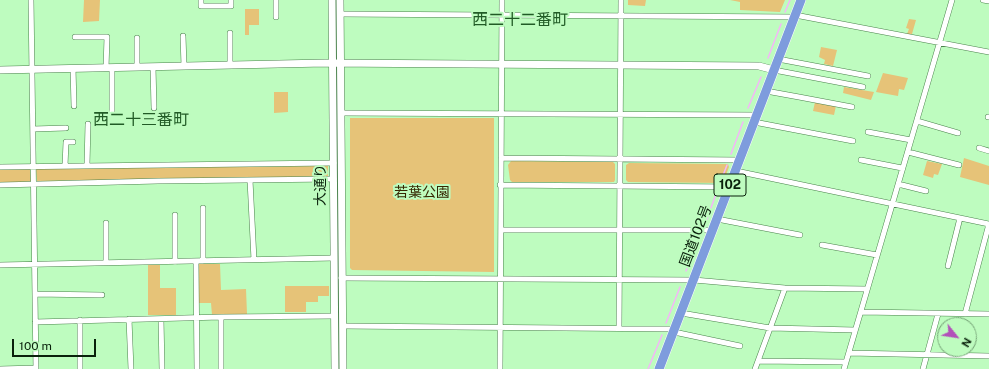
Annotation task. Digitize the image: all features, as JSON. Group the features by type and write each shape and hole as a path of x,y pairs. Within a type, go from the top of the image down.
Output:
{"highway":[{"name":"国道102号","path":"660,369 801,0"}],"street":[{"path":"0,369 36,369 31,0"},
{"path":"201,0 201,6 230,6 231,0"},
{"path":"276,0 276,16"},
{"name":"大通り","path":"332,0 341,113 343,369"},
{"name":"大通り","path":"335,369 334,163 336,64 340,0"},
{"path":"500,369 502,0"},
{"path":"618,328 620,0"},
{"path":"844,369 952,0"},
{"path":"983,0 989,1"},
{"path":"340,14 502,16 795,16 989,52"},
{"path":"230,33 230,65"},
{"path":"183,36 184,66"},
{"path":"75,37 107,37 112,111"},
{"path":"137,38 137,67"},
{"path":"778,59 868,76"},
{"path":"0,70 336,64 759,66 863,87"},
{"path":"153,67 154,108"},
{"path":"73,68 74,106"},
{"path":"766,91 852,107"},
{"path":"341,113 620,114 755,119 853,141"},
{"path":"917,120 958,133"},
{"path":"87,165 88,124"},
{"path":"33,129 66,128"},
{"path":"868,132 911,140"},
{"path":"65,166 66,142 73,142"},
{"path":"979,148 989,151"},
{"path":"908,152 959,165"},
{"path":"501,158 740,160"},
{"path":"861,160 902,168"},
{"path":"0,167 334,163"},
{"path":"736,171 989,224 965,314"},
{"path":"0,185 334,179"},
{"path":"250,180 254,260"},
{"path":"898,184 926,191"},
{"path":"500,185 730,187"},
{"path":"203,208 203,261"},
{"path":"175,215 175,262"},
{"path":"948,266 960,218"},
{"path":"717,219 800,235"},
{"path":"106,223 106,263"},
{"path":"501,230 713,230"},
{"path":"822,245 877,255"},
{"path":"0,265 334,258"},
{"path":"196,262 197,369"},
{"path":"335,278 694,280 785,288 867,289"},
{"path":"755,369 785,288"},
{"path":"35,294 102,295"},
{"path":"861,312 989,314"},
{"path":"681,313 770,328 856,330"},
{"path":"923,369 938,314"},
{"path":"35,322 221,317 335,316"},
{"path":"221,317 221,369"},
{"path":"129,319 131,369"},
{"path":"161,319 162,369"},
{"path":"80,320 80,369"},
{"path":"343,326 618,328 674,330 740,346"},
{"path":"849,353 989,356"},
{"path":"758,361 846,362"}],"green space":[{"path":"84,0 100,0 99,21 83,22"},
{"path":"628,0 646,0 645,6 628,5"},
{"path":"730,0 785,0 780,12 740,10 740,2"},
{"path":"245,9 259,9 259,25 249,25 249,35 245,35"},
{"path":"909,19 916,20 912,34 907,34 909,29 906,28"},
{"path":"821,47 837,50 833,66 824,64 825,60 819,57"},
{"path":"883,73 908,78 904,90 899,89 898,96 876,92"},
{"path":"844,87 874,92 871,100 843,93"},
{"path":"274,92 288,92 288,112 274,113"},
{"path":"815,102 836,106 834,115 813,111"},
{"name":"若葉公園","path":"350,118 494,118 494,272 352,270 350,268"},
{"path":"964,158 989,166 989,185 960,177"},
{"path":"511,161 613,162 615,164 615,180 614,182 512,182 510,180 508,165"},
{"path":"927,161 942,164 938,175 934,174 933,178 923,175"},
{"path":"629,163 728,164 729,167 723,183 628,182 626,180 626,165"},
{"path":"328,166 328,177 37,181 36,168"},
{"path":"30,168 31,183 0,182 0,170"},
{"path":"198,264 220,264 221,290 246,289 247,314 212,315 211,303 198,303"},
{"path":"148,265 160,265 160,288 176,288 176,315 148,315"},
{"path":"285,286 329,286 329,296 318,296 318,302 306,302 306,312 285,312"}],"waterway":[{"path":"785,12 790,0"},
{"path":"768,58 781,24"},
{"path":"748,108 761,77"},
{"path":"731,154 743,122"},
{"path":"722,178 727,165"},
{"path":"706,222 717,191"},
{"path":"686,271 700,237"},
{"path":"666,323 680,287"},
{"path":"648,369 662,335"}],"district":[{"name":"西二十二番町","path":"520,20"},
{"name":"西二十三番町","path":"141,120"}]}
